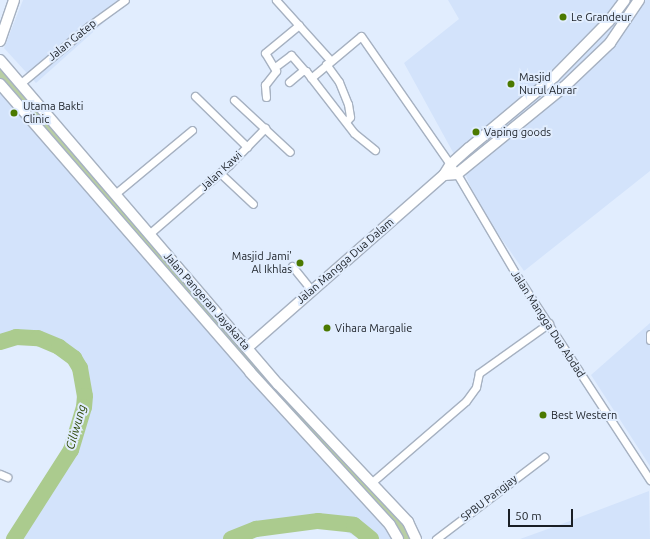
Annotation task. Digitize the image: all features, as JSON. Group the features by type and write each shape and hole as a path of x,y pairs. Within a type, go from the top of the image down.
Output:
{"main road":[{"path":"0,41 14,0"},
{"name":"Jalan Mangga Dua Dalam","path":"247,348 444,175 451,164 554,77 609,21 625,0"},
{"path":"444,175 458,174 564,88 610,43 639,0"},
{"name":"Jalan Pangeran Jayakarta","path":"0,60 247,348 408,522 416,539"},
{"name":"Jalan Pangeran Jayakarta","path":"0,84 184,294 255,378 390,525 397,538"},
{"path":"165,273 173,273 175,264"},
{"path":"184,294 187,288 193,286"}],"street":[{"name":"Jalan Gatep","path":"20,83 89,26 126,0"},
{"path":"276,0 299,25 328,62 339,82 348,104 350,117 346,122"},
{"path":"266,97 265,85 275,75 275,67 265,53 299,25"},
{"name":"Jalan Mangga Dua Abdad","path":"328,62 360,36 458,174 517,276 650,480"},
{"path":"275,67 291,55 354,132 375,150"},
{"path":"311,78 328,62"},
{"path":"289,82 304,70"},
{"path":"195,96 247,147"},
{"path":"234,100 290,152"},
{"name":"Jalan Kawi","path":"149,234 220,173 265,128"},
{"path":"115,194 192,130"},
{"path":"220,173 253,204"},
{"path":"292,266 312,291"},
{"path":"371,483 466,401 476,387 479,373 549,323"},
{"path":"650,334 650,340"},
{"name":"SPBU Pangjay","path":"436,539 544,457"}],"shaded area":[{"path":"23,0 129,0 36,83 4,48"},
{"path":"448,0 650,0 650,171 524,271 480,208 466,176 404,63 459,19"},
{"path":"0,84 398,539 361,539 327,523 289,524 224,539 17,539 83,432 82,372 55,350 10,335 0,341"},
{"path":"650,323 650,466 591,375"},
{"path":"649,491 650,539 520,539 559,525"}],"green space":[{"path":"0,60 135,218 408,522 416,539 398,539 0,84"}],"waterway":[{"name":"Ciliwung","path":"0,342 16,337 38,338 59,347 74,358 80,368 85,396 84,407 71,450 14,539"},
{"name":"Ciliwung","path":"231,539 256,529 318,521 354,525 371,539"}],"place":[{"name":"Le Grandeur","path":"563,17"},
{"name":"Masjid Nurul Abrar","path":"511,84"},
{"name":"Utama Bakti Clinic","path":"14,113"},
{"name":"Vaping goods","path":"476,132"},
{"name":"Masjid Jami' Al Ikhlas","path":"300,263"},
{"name":"Vihara Margalie","path":"327,328"},
{"name":"Best Western","path":"543,415"}]}
